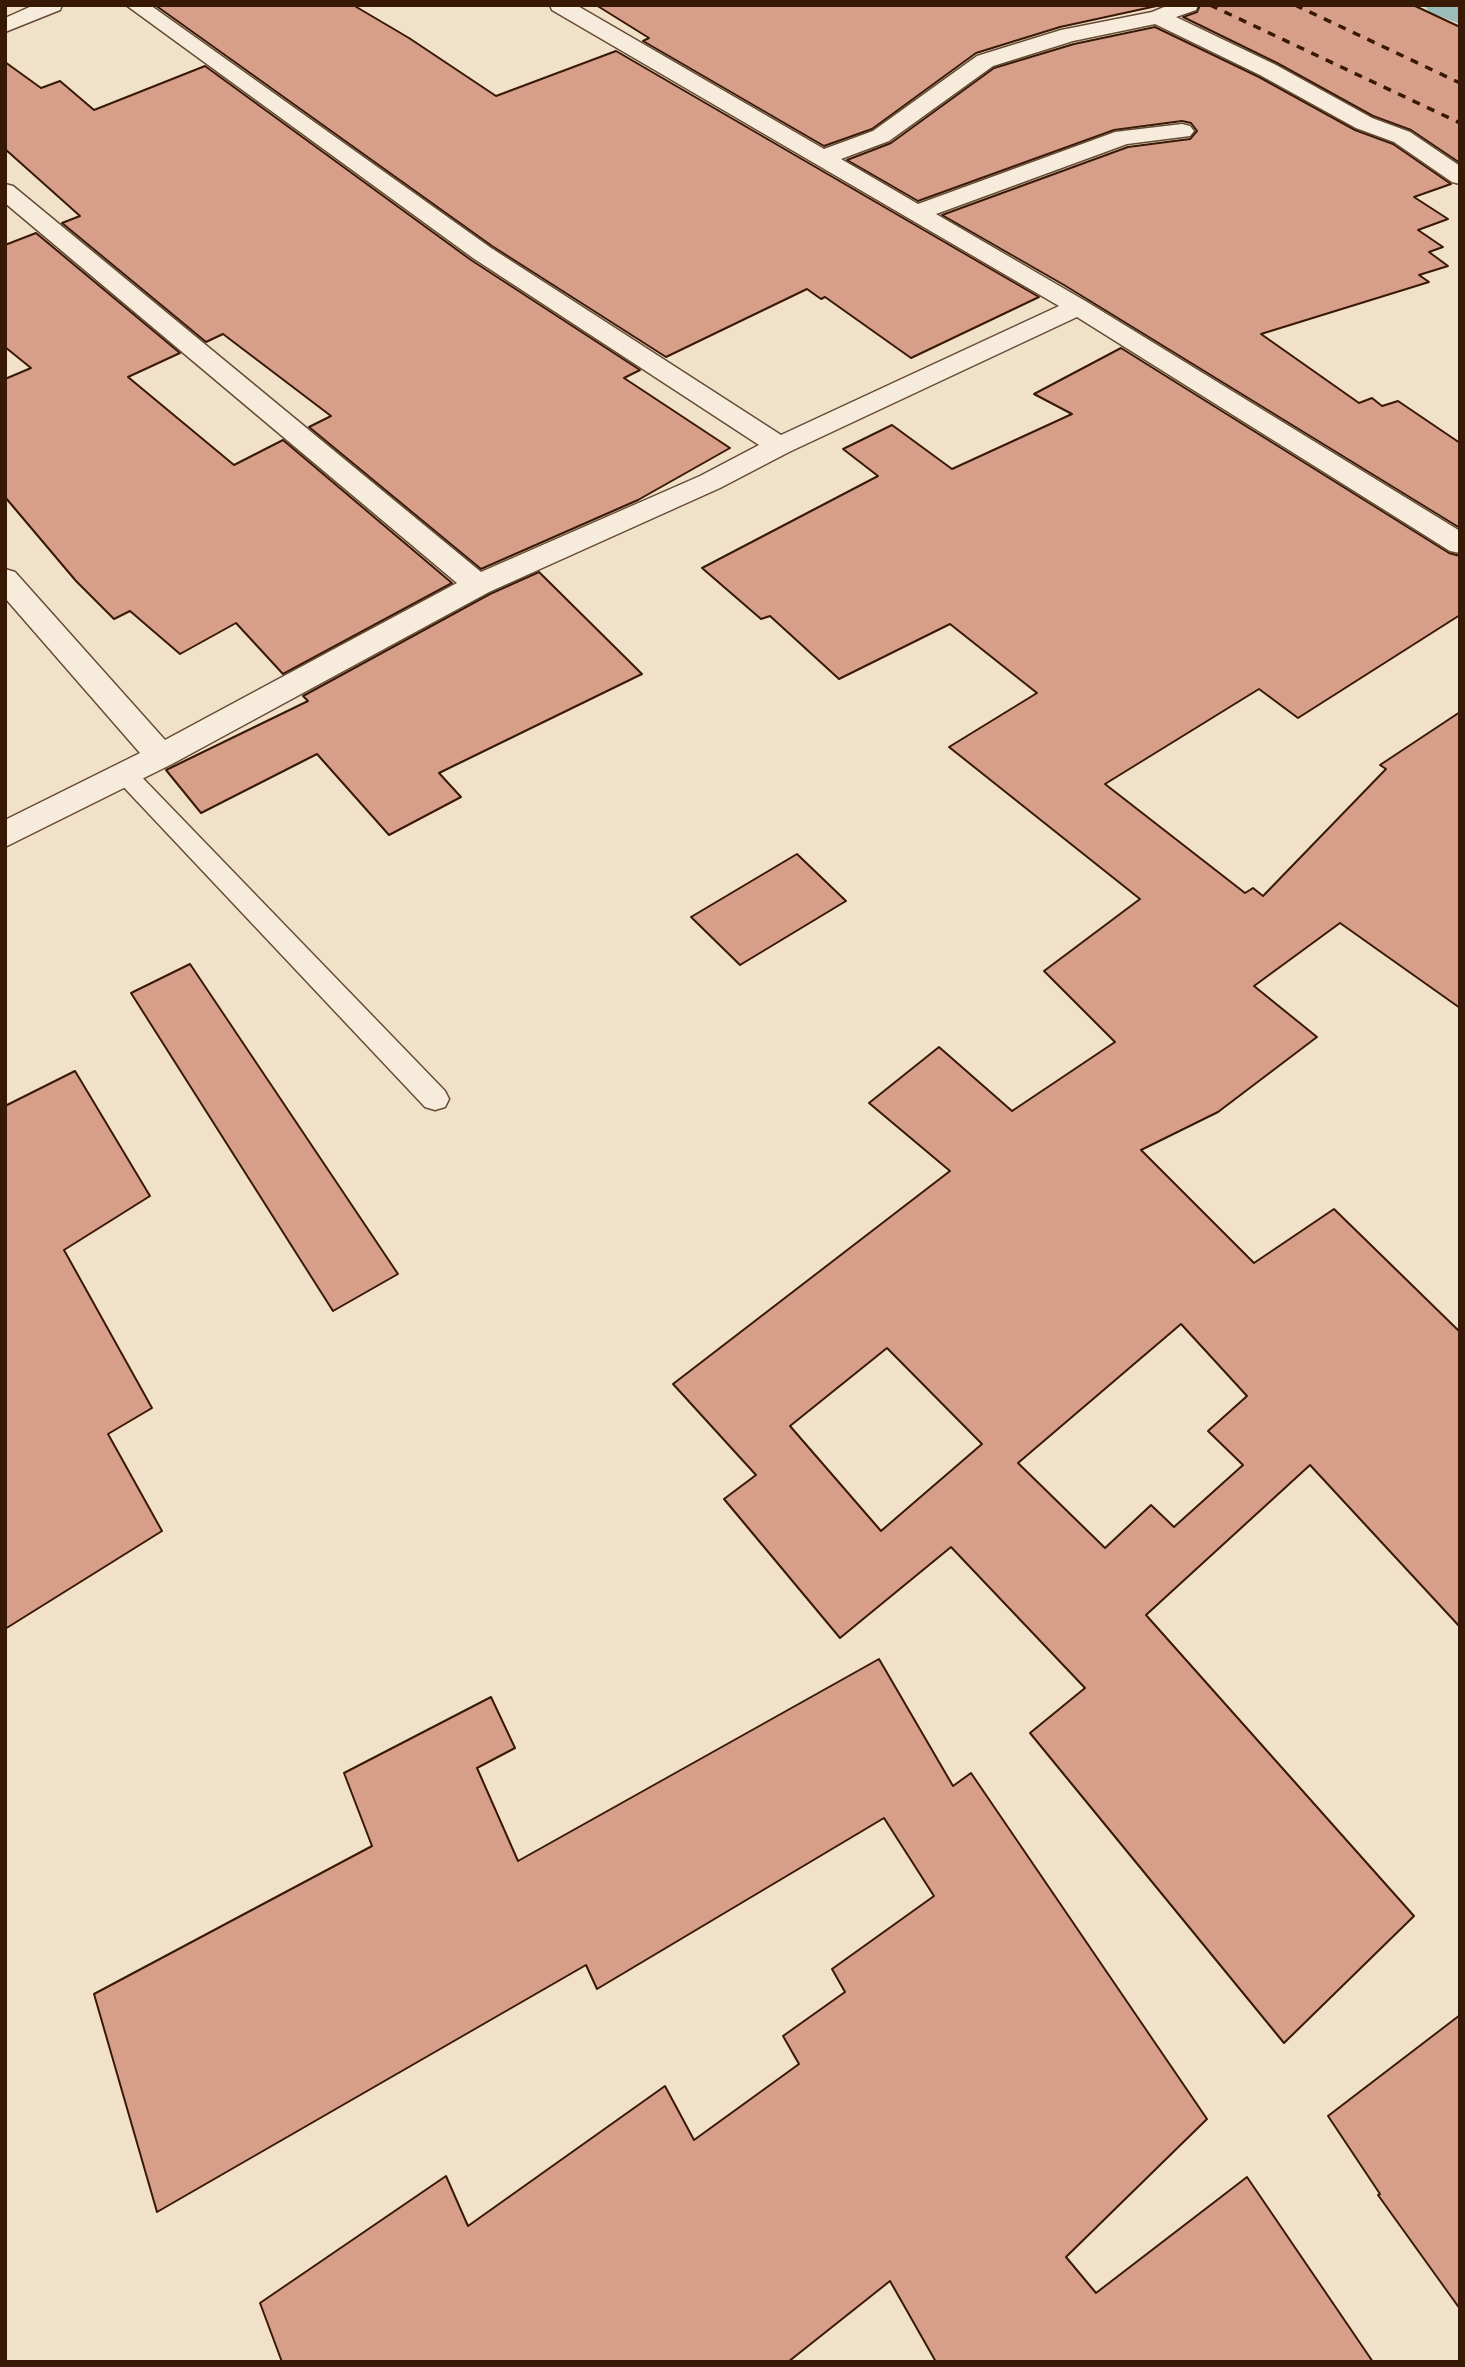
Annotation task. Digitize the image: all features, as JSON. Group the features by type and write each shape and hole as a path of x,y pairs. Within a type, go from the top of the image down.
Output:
{"street":[{"path":"5,26 52,5"},
{"path":"136,5 482,253 779,446"},
{"path":"560,5 1078,307 1460,544"},
{"path":"822,158 881,136 985,61 1069,35 1158,17 1188,5"},
{"path":"1158,17 1268,70 1364,123 1402,137 1460,177"},
{"path":"916,213 1123,137 1182,131"},
{"path":"5,191 478,585"},
{"path":"5,835 161,756 478,585 710,482 779,446 1078,307"},
{"path":"5,579 161,756"}],"lane":[{"path":"125,774 435,1099"}],"building":[{"path":"155,5 353,5 409,38 496,96 616,51 1039,297 911,358 825,297 821,299 807,289 666,357 492,246"},
{"path":"596,5 1161,5 1060,27 976,53 872,129 824,146 643,41 649,38"},
{"path":"1200,5 1413,5 1460,27 1460,163 1411,130 1373,116 1277,63 1183,17 1197,12"},
{"path":"1155,27 1259,77 1355,130 1393,144 1451,184 1414,197 1448,219 1418,230 1443,247 1429,252 1448,266 1419,275 1429,282 1261,334 1359,403 1372,398 1382,406 1398,401 1460,443 1460,528 1064,285 942,215 1128,147 1190,139 1197,131 1191,123 1182,121 1114,130 918,201 847,160 891,143 994,68 1074,44"},
{"path":"5,62 41,88 60,81 94,110 205,66 471,260 640,370 624,378 730,448 638,500 481,569 309,427 331,416 223,334 206,342 62,223 80,216 5,149"},
{"path":"36,233 180,353 128,377 234,465 283,440 452,583 283,674 236,623 180,654 130,611 114,619 76,581 5,497 5,379 31,368 5,347 5,245"},
{"path":"1121,348 1449,553 1460,556 1460,615 1298,718 1259,689 1105,784 1245,893 1253,888 1263,896 1386,769 1380,765 1460,712 1460,1008 1340,923 1254,986 1317,1037 1218,1112 1141,1150 1254,1263 1334,1209 1460,1332 1460,1627 1310,1465 1146,1615 1414,1916 1284,2043 1030,1733 1085,1688 951,1547 840,1638 724,1499 756,1475 673,1384 950,1171 869,1103 939,1047 1012,1111 1115,1042 1044,971 1140,899 949,747 1037,693 950,624 839,679 770,616 761,619 702,568 878,476 843,449 892,425 952,469 1072,414 1034,394","holes":["1181,1324 1247,1396 1208,1431 1243,1465 1174,1527 1151,1505 1105,1548 1018,1463","887,1348 982,1444 881,1531 790,1426"]},
{"path":"539,572 642,674 439,773 461,797 389,835 317,754 201,813 166,770 308,701 303,696 490,594"},
{"path":"797,854 846,901 740,965 691,917"},
{"path":"190,964 398,1274 333,1311 131,993"},
{"path":"75,1071 150,1196 64,1250 152,1408 108,1434 162,1531 5,1629 5,1106"},
{"path":"879,1659 953,1786 971,1773 1207,2119 1066,2257 1096,2293 1247,2177 1373,2362 936,2362 890,2281 788,2362 282,2362 260,2303 446,2176 468,2226 665,2086 694,2140 799,2064 783,2036 845,1992 832,1969 934,1896 884,1818 597,1989 586,1965 157,2212 94,1994 372,1846 344,1773 491,1697 515,1748 477,1768 518,1861"},
{"path":"1460,2015 1460,2309 1378,2195 1380,2194 1328,2116"}],"waterway":[{"path":"1440,5 1460,14"}],"railway":[{"path":"1210,5 1460,123"},
{"path":"1295,5 1460,83"}]}
